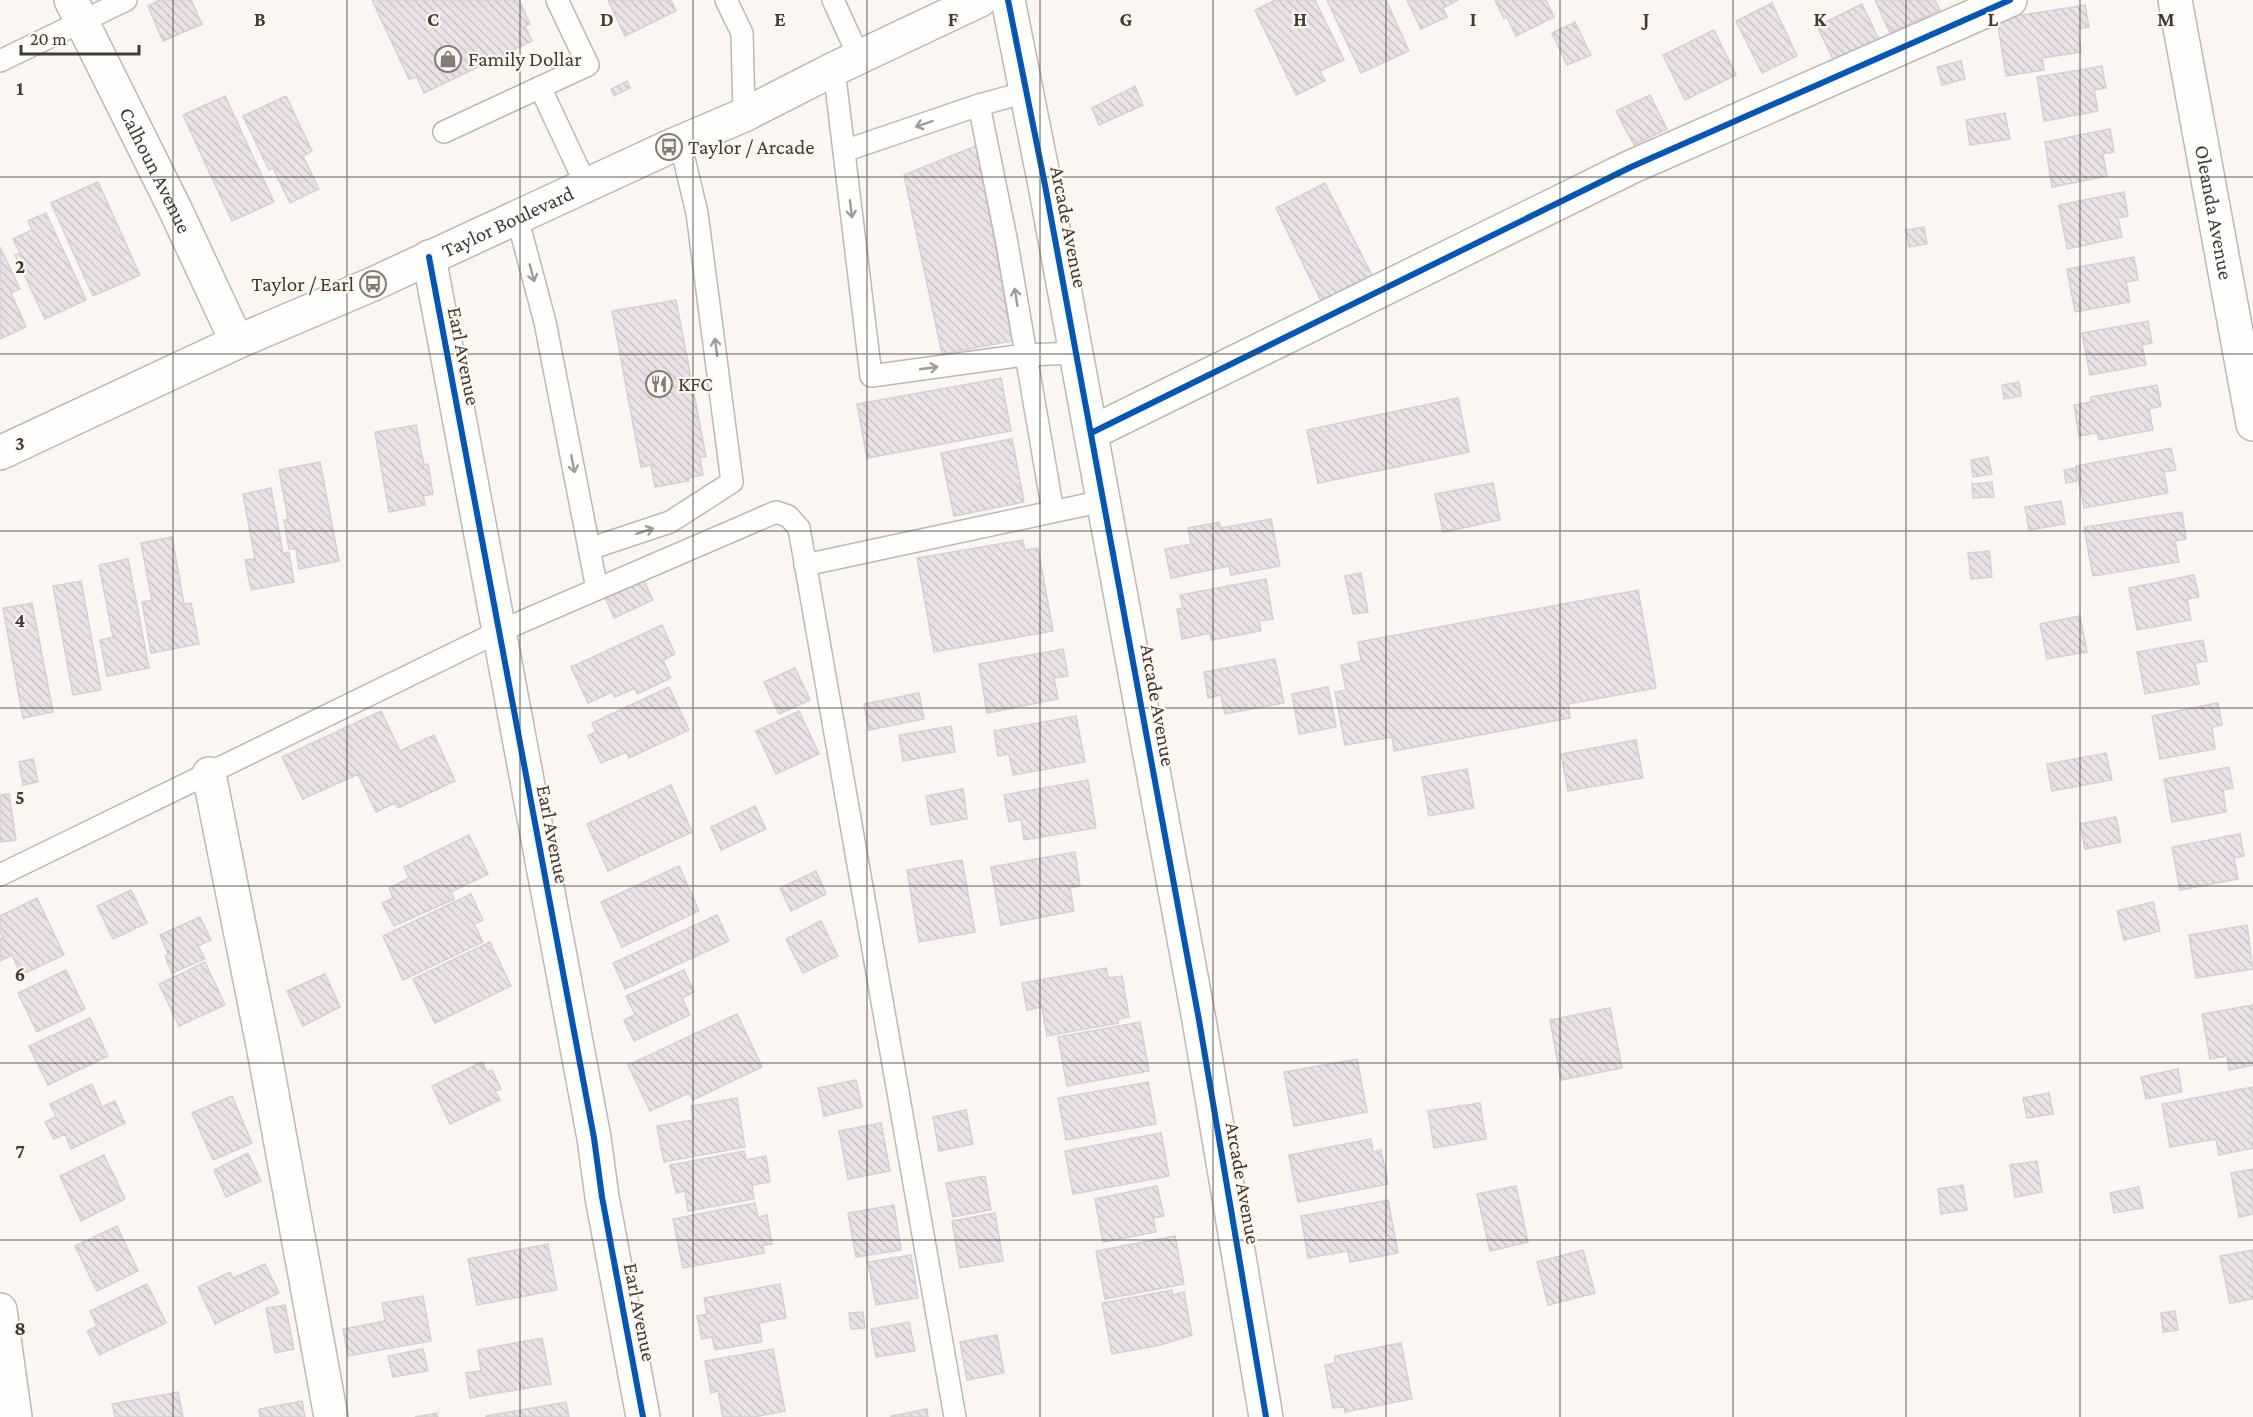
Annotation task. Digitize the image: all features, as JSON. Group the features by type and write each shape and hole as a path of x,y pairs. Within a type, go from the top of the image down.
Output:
{"street":[{"name":"Taylor Boulevard","path":"0,453 237,342 373,284 680,142 744,115 980,0"},
{"name":"Arcade Avenue","path":"1008,0 1091,433 1199,1020 1266,1417"},
{"path":"1091,433 1631,167 2010,0"},
{"name":"Oleanda Avenue","path":"2175,0 2253,424"},
{"name":"Calhoun Avenue","path":"76,11 175,208 237,342"},
{"name":"Earl Avenue","path":"429,257 594,1138 602,1197 643,1417"},
{"path":"209,774 263,1045 331,1417"},
{"path":"0,1310 15,1417"}],"lane":[{"path":"0,61 76,11 126,0"},
{"path":"444,132 588,65 557,0"},
{"path":"726,0 742,33 744,115"},
{"path":"833,0 847,63 844,151 872,376 1025,355 1076,353"},
{"path":"540,87 586,185"},
{"path":"844,151 979,105 1027,92"},
{"path":"979,105 1006,238 1053,512"},
{"path":"589,549 670,522 732,482 697,213 680,142"},
{"path":"517,217 545,322 597,589"},
{"path":"805,566 1103,501"},
{"path":"0,875 498,632 776,512 788,516 799,528 955,1417"}],"building":[{"path":"160,0 191,0 202,24 163,41 148,6"},
{"name":"Family Dollar","path":"372,0 519,0 530,24 525,26 532,41 424,93 417,77 409,79"},
{"path":"608,0 671,0 676,11 625,36"},
{"path":"1275,0 1315,0 1344,60 1320,71 1325,81 1296,95 1255,10"},
{"path":"1327,0 1386,0 1409,51 1361,73"},
{"path":"1407,0 1458,0 1443,8 1447,17 1421,29"},
{"path":"1495,0 1546,0 1554,17 1516,36"},
{"path":"1875,0 1935,0 1940,10 1890,33"},
{"path":"1772,3 1797,56 1762,73 1736,21"},
{"path":"1862,4 1879,40 1834,61 1817,26"},
{"path":"2085,5 2089,27 2078,29 2081,52 2042,58 2044,70 2006,76 1997,19"},
{"path":"1575,22 1591,55 1567,65 1552,33"},
{"path":"1714,30 1736,75 1685,100 1663,55"},
{"path":"1961,61 1965,79 1942,85 1937,67"},
{"path":"2102,66 2106,88 2094,90 2098,111 2044,121 2037,77"},
{"path":"627,81 630,88 614,96 611,89"},
{"path":"1135,86 1143,105 1099,125 1092,108"},
{"path":"1650,95 1667,129 1634,145 1616,111"},
{"path":"225,96 274,202 232,221 183,115"},
{"path":"286,96 312,151 303,156 319,189 290,203 273,168 269,170 243,116"},
{"path":"2005,113 2010,139 1970,145 1966,120"},
{"path":"2110,129 2114,152 2103,154 2107,176 2052,187 2045,142"},
{"path":"978,145 1012,341 942,354 904,175"},
{"path":"98,182 140,275 93,296 51,203"},
{"path":"1325,183 1374,279 1323,305 1276,208"},
{"path":"2124,192 2128,216 2118,218 2122,237 2067,249 2059,205"},
{"path":"46,213 86,300 45,319 15,255 20,253 13,239 32,230 28,221"},
{"path":"1924,227 1927,244 1909,247 1906,230"},
{"path":"0,247 20,289 11,293 26,327 0,339"},
{"path":"2134,257 2138,280 2126,282 2130,302 2075,312 2067,269"},
{"name":"KFC","path":"676,300 706,457 700,457 703,475 688,478 689,481 655,487 651,465 641,467 612,311"},
{"path":"2148,321 2152,343 2142,345 2146,365 2090,375 2082,333"},
{"path":"1001,378 1011,431 867,458 857,404"},
{"path":"2019,382 2021,396 2004,399 2002,385"},
{"path":"2157,385 2161,406 2149,409 2153,430 2099,440 2097,433 2079,436 2074,405 2091,402 2091,397"},
{"path":"1458,398 1469,452 1318,483 1307,430"},
{"path":"416,425 424,465 428,464 433,494 423,496 425,505 389,512 375,432"},
{"path":"1012,439 1024,502 954,516 941,453"},
{"path":"2171,448 2176,470 2164,472 2168,493 2084,508 2076,466"},
{"path":"1988,457 1992,474 1973,477 1971,460"},
{"path":"320,462 339,561 299,569 296,549 289,549 284,520 288,519 279,470"},
{"path":"2075,468 2077,481 2066,483 2064,470"},
{"path":"1992,482 1994,497 1973,498 1972,484"},
{"path":"1493,483 1500,520 1443,532 1435,494"},
{"path":"271,488 283,553 289,552 294,582 251,590 245,560 255,559 243,494"},
{"path":"2061,501 2065,524 2029,530 2025,507"},
{"path":"2182,512 2186,539 2175,541 2179,562 2093,576 2084,527"},
{"path":"1271,519 1280,566 1231,575 1229,566 1171,578 1165,549 1191,544 1188,528 1219,522 1221,528"},
{"path":"172,537 184,604 191,603 199,644 151,653 142,602 152,600 141,543"},
{"path":"1023,540 1025,550 1038,548 1053,631 934,652 917,558"},
{"path":"1989,551 1992,577 1971,579 1968,553"},
{"path":"128,559 149,668 107,676 100,640 113,637 99,565"},
{"path":"1361,573 1368,612 1353,614 1345,576"},
{"path":"2194,575 2199,597 2187,599 2191,620 2137,630 2129,588"},
{"path":"643,579 653,600 614,618 605,597"},
{"path":"1266,579 1273,619 1259,621 1261,631 1211,640 1210,633 1182,639 1177,609 1183,608 1180,595"},
{"path":"81,581 101,690 73,695 53,586"},
{"path":"1638,590 1656,688 1568,704 1570,718 1394,751 1392,737 1345,745 1335,692 1346,690 1341,665 1361,661 1358,642"},
{"path":"32,603 53,712 23,718 3,608"},
{"path":"2080,616 2087,652 2047,659 2040,624"},
{"path":"662,625 675,654 663,660 671,678 637,694 635,688 615,697 612,692 588,703 571,667"},
{"path":"2203,640 2207,661 2195,663 2199,684 2145,694 2137,652"},
{"path":"1063,649 1068,676 1054,678 1058,699 987,713 979,664"},
{"path":"1275,659 1284,703 1225,714 1221,695 1208,698 1204,672"},
{"path":"795,668 810,700 779,714 764,682"},
{"path":"669,687 689,730 629,758 626,752 601,763 588,736 596,732 592,723"},
{"path":"1328,687 1336,727 1299,734 1292,694"},
{"path":"919,693 924,719 869,730 864,704"},
{"path":"2218,703 2222,725 2212,727 2215,749 2160,759 2152,716"},
{"path":"381,711 400,751 434,735 455,781 398,808 395,803 376,812 358,774 303,799 282,757"},
{"path":"799,711 819,754 776,774 756,731"},
{"path":"1076,716 1085,762 1013,775 1009,754 998,756 994,731"},
{"path":"951,726 955,752 903,761 899,735"},
{"path":"1636,740 1643,778 1568,791 1561,754"},
{"path":"2106,753 2112,780 2052,791 2047,764"},
{"path":"33,759 38,782 23,785 19,762"},
{"path":"2229,767 2233,788 2223,790 2226,812 2172,822 2164,779"},
{"path":"1467,769 1474,808 1429,816 1422,777"},
{"path":"1088,780 1096,828 1024,840 1021,819 1009,822 1004,795"},
{"path":"671,785 692,832 608,871 587,824"},
{"path":"963,789 967,819 931,825 926,796"},
{"path":"9,794 16,840 0,842 0,795"},
{"path":"755,806 766,829 721,850 711,827"},
{"path":"2116,817 2121,842 2085,849 2080,824"},
{"path":"2240,834 2244,856 2234,858 2238,879 2180,890 2172,847"},
{"path":"469,835 488,874 451,892 454,899 394,926 382,903 393,898 389,888 409,878 404,867"},
{"path":"1075,852 1080,886 1070,888 1074,911 1001,925 991,867"},
{"path":"962,860 975,932 919,942 907,870"},
{"path":"679,866 699,911 622,947 601,902"},
{"path":"816,871 826,894 791,911 780,888"},
{"path":"131,890 147,923 113,939 97,906"},
{"path":"471,894 483,920 474,924 483,942 403,980 383,936"},
{"path":"37,898 64,955 21,975 12,955 0,961 0,939 3,937 0,931 0,916"},
{"path":"2153,902 2160,931 2124,940 2117,911"},
{"path":"717,915 729,941 625,989 613,963"},
{"path":"200,917 211,940 198,946 205,959 172,973 165,956 168,954 160,935"},
{"path":"821,921 838,956 803,973 786,939"},
{"path":"2247,925 2253,969 2196,978 2189,935"},
{"path":"490,942 511,986 435,1023 413,979"},
{"path":"205,962 225,1005 179,1026 159,984"},
{"path":"1106,968 1108,978 1122,976 1129,1017 1118,1019 1118,1023 1047,1036 1042,1007 1027,1010 1022,983"},
{"path":"66,970 85,1009 37,1032 18,993"},
{"path":"684,970 694,992 682,998 690,1015 634,1041 624,1020 635,1015 626,996"},
{"path":"325,974 340,1007 303,1026 287,991"},
{"path":"2253,1005 2253,1065 2229,1070 2227,1056 2210,1059 2202,1014"},
{"path":"1610,1008 1622,1068 1561,1080 1550,1020"},
{"path":"737,1014 762,1067 693,1100 689,1093 650,1111 628,1065"},
{"path":"90,1018 108,1056 48,1085 29,1046"},
{"path":"1140,1022 1149,1071 1067,1086 1058,1037"},
{"path":"1357,1059 1367,1112 1294,1126 1284,1072"},
{"path":"482,1062 487,1072 492,1070 501,1089 495,1091 500,1100 450,1124 432,1086"},
{"path":"2178,1069 2182,1092 2146,1099 2141,1077"},
{"path":"856,1080 862,1107 824,1116 818,1088"},
{"path":"1148,1082 1156,1124 1066,1140 1058,1098"},
{"path":"92,1084 102,1107 115,1101 125,1123 71,1149 65,1134 54,1139 45,1122 56,1117 50,1104"},
{"path":"2253,1087 2253,1148 2219,1155 2216,1139 2170,1147 2162,1104"},
{"path":"2049,1093 2053,1114 2027,1118 2023,1098"},
{"path":"232,1096 252,1143 213,1160 192,1113"},
{"path":"737,1098 745,1147 664,1162 657,1126 693,1120 691,1106"},
{"path":"1480,1103 1486,1139 1434,1148 1428,1111"},
{"path":"966,1110 973,1144 939,1151 933,1117"},
{"path":"881,1123 890,1171 848,1179 839,1131"},
{"path":"1161,1133 1169,1176 1073,1194 1065,1151"},
{"path":"1371,1139 1373,1152 1381,1150 1388,1184 1298,1202 1289,1155"},
{"path":"744,1151 746,1160 766,1156 770,1182 752,1185 754,1199 688,1211 685,1191 676,1193 670,1165"},
{"path":"248,1153 261,1181 226,1197 214,1170"},
{"path":"104,1155 125,1199 81,1221 60,1176"},
{"path":"2037,1161 2042,1192 2015,1197 2010,1165"},
{"path":"2253,1169 2253,1214 2239,1217 2231,1173"},
{"path":"985,1176 991,1210 953,1217 946,1183"},
{"path":"1963,1185 1967,1210 1941,1214 1938,1189"},
{"path":"1157,1186 1164,1216 1153,1218 1156,1232 1103,1242 1095,1199"},
{"path":"1516,1186 1528,1242 1490,1251 1477,1194"},
{"path":"2139,1187 2143,1208 2114,1213 2110,1193"},
{"path":"1388,1200 1398,1253 1350,1262 1348,1251 1308,1258 1301,1216"},
{"path":"755,1203 758,1217 767,1215 772,1244 763,1245 764,1253 683,1268 673,1219"},
{"path":"894,1205 901,1250 856,1257 848,1213"},
{"path":"995,1213 1003,1261 960,1268 952,1221"},
{"path":"117,1226 138,1271 97,1291 75,1246"},
{"path":"1175,1236 1184,1284 1105,1299 1096,1251"},
{"path":"548,1244 557,1290 477,1305 468,1259"},
{"path":"1583,1250 1595,1293 1548,1305 1537,1262"},
{"path":"2253,1250 2253,1299 2230,1303 2220,1256"},
{"path":"911,1255 918,1298 876,1305 868,1262"},
{"path":"265,1264 279,1293 215,1324 198,1287 230,1272 233,1278"},
{"path":"147,1284 166,1323 99,1355 87,1331 97,1326 90,1311"},
{"path":"780,1284 786,1318 759,1323 762,1342 715,1350 712,1337 702,1339 697,1316 707,1314 704,1298"},
{"path":"1172,1290 1173,1295 1184,1292 1192,1335 1161,1345 1112,1354 1102,1303"},
{"path":"423,1296 431,1341 348,1356 343,1329 385,1321 382,1303"},
{"path":"285,1305 294,1349 275,1353 266,1308"},
{"path":"2175,1311 2178,1330 2163,1332 2161,1313"},
{"path":"863,1312 865,1328 851,1329 849,1313"},
{"path":"909,1322 915,1351 876,1357 871,1329"},
{"path":"997,1335 1004,1373 967,1380 960,1342"},
{"path":"542,1338 551,1384 470,1398 466,1373 481,1371 478,1350"},
{"path":"1401,1343 1412,1399 1345,1412 1344,1407 1333,1408 1325,1365 1335,1363 1335,1356"},
{"path":"423,1349 428,1371 393,1377 388,1356"},
{"path":"773,1349 785,1411 754,1417 723,1417 718,1391 711,1393 705,1361"},
{"path":"178,1392 183,1417 115,1417 112,1404"},
{"path":"302,1401 305,1417 260,1417 259,1409"},
{"path":"566,1402 569,1417 486,1417 486,1416"},
{"path":"927,1409 928,1417 891,1417 891,1416"},
{"path":"437,1413 438,1417 415,1417"}],"cycle path":[{"path":"1008,0 1045,185 1199,1020 1266,1417"},
{"path":"1091,433 1631,167 2010,0"},
{"path":"429,257 594,1138 602,1197 643,1417"}],"place":[{"name":"Family Dollar","path":"448,59"},
{"name":"Taylor / Arcade","path":"669,147"},
{"name":"Taylor / Earl","path":"373,284"},
{"name":"KFC","path":"659,384"}]}
